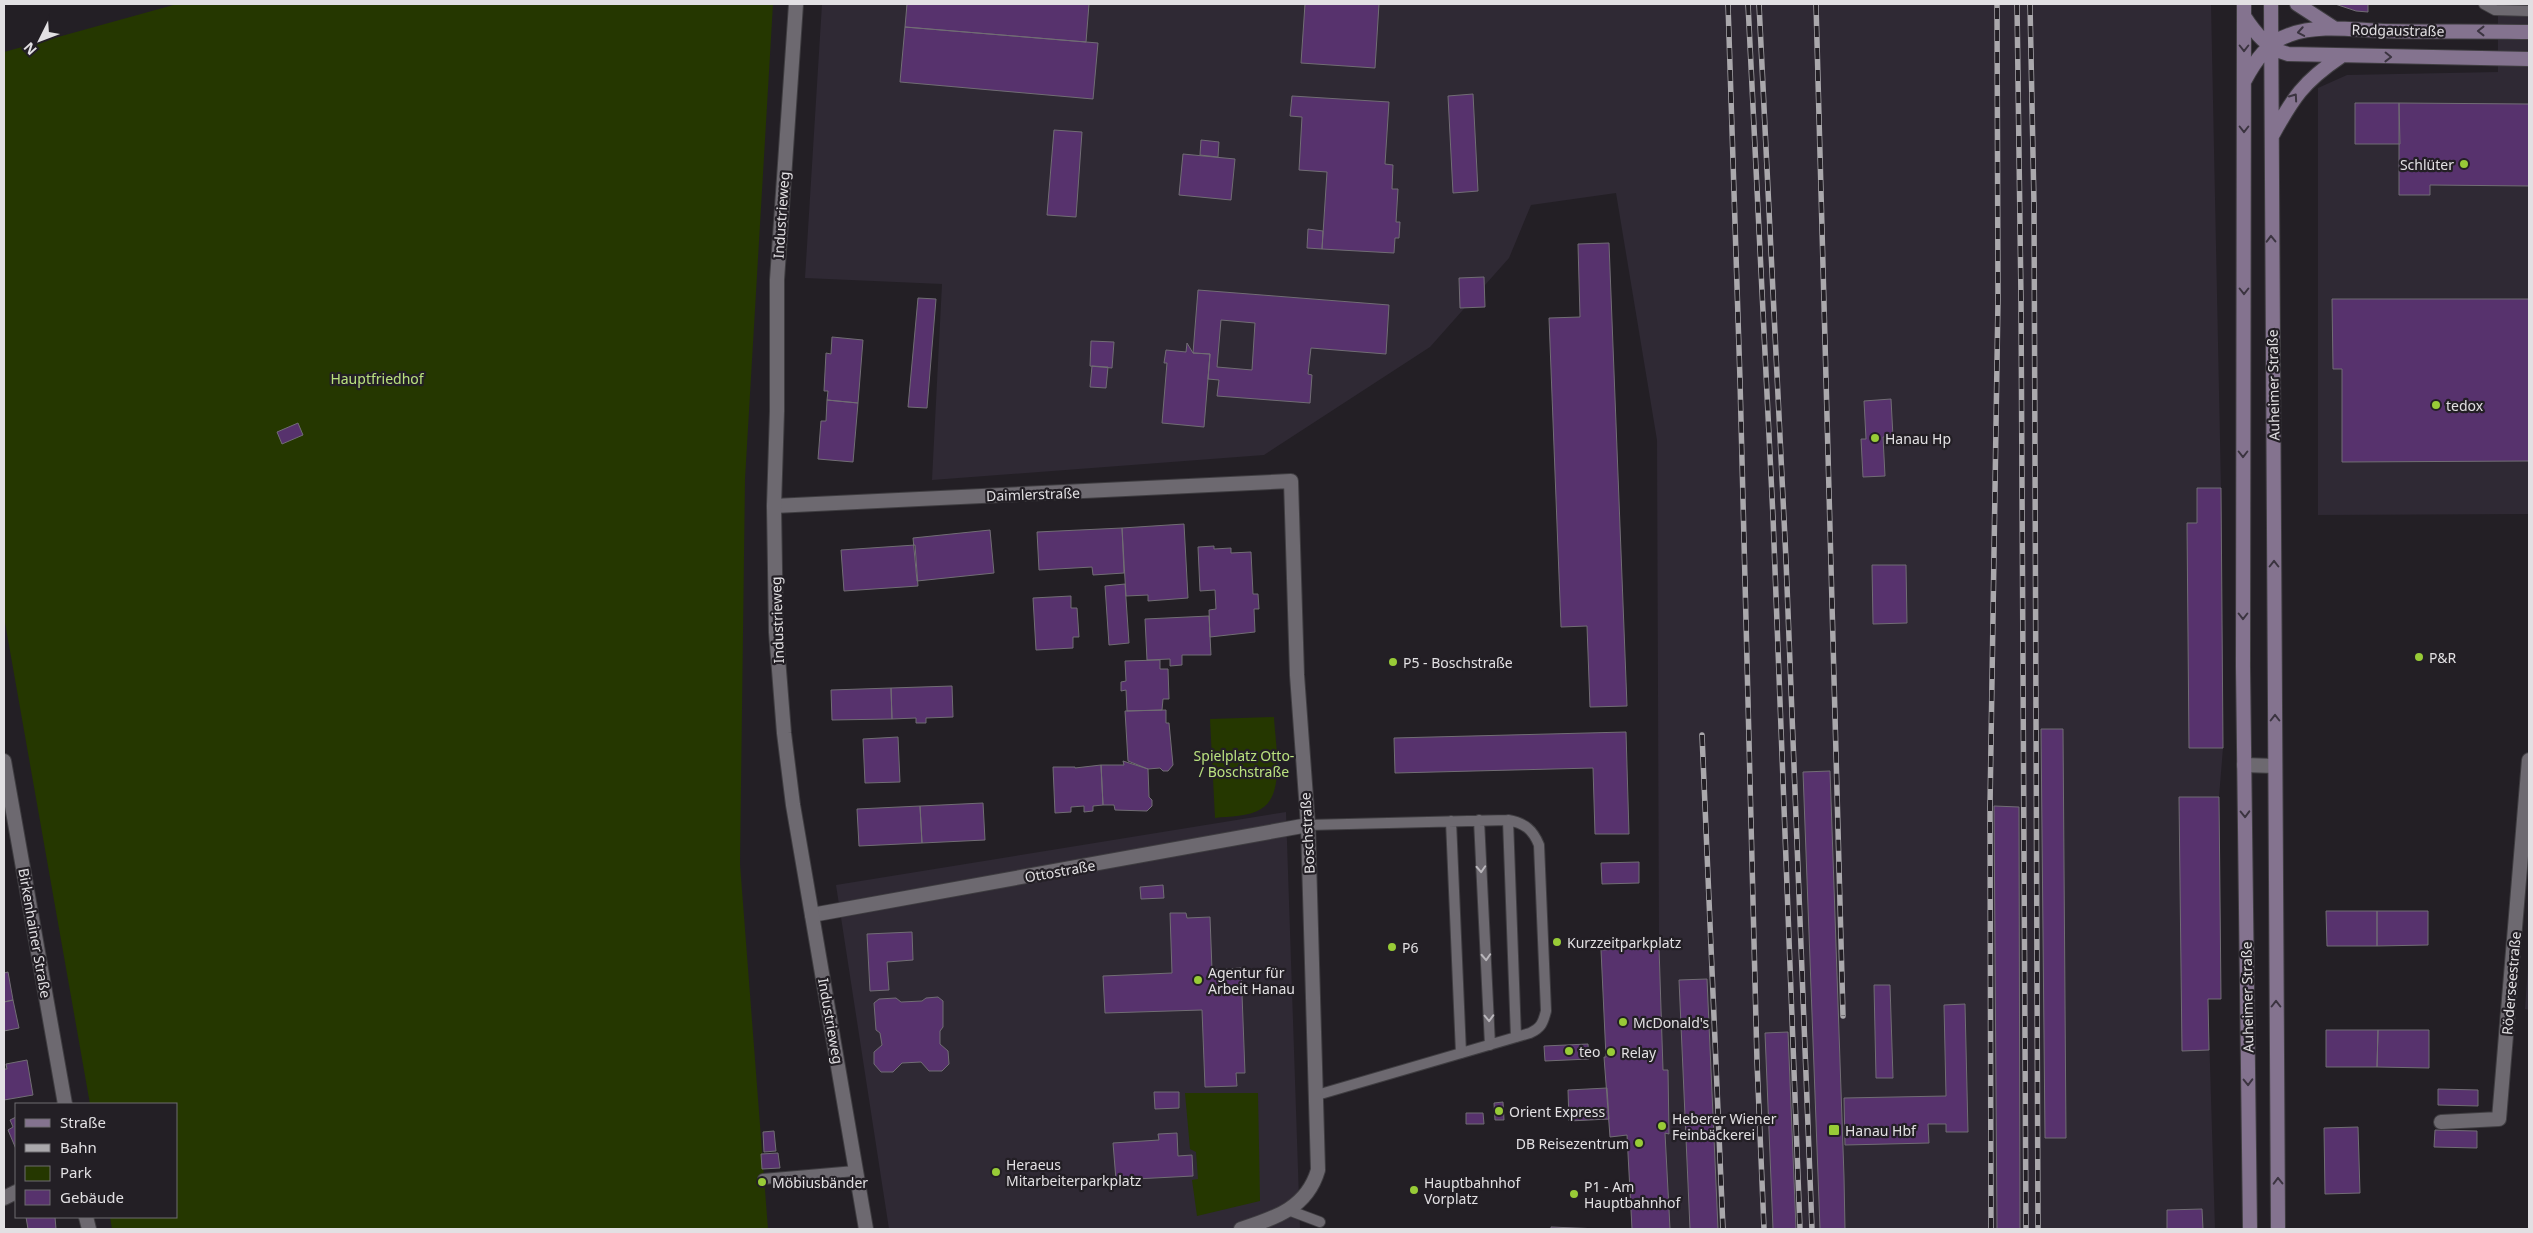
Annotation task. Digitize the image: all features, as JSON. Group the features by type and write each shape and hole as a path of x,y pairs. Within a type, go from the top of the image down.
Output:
{"main road":[{"name":"Auheimer Straße","path":"2271,4 2270,139 2278,1229"},
{"path":"2297,4 2334,28"},
{"name":"Auheimer Straße","path":"2244,10 2244,765 2250,1229"},
{"name":"Rodgaustraße","path":"2244,10 2256,33 2270,46 2288,54 2340,57 2529,59"},
{"name":"Rodgaustraße","path":"2244,80 2255,61 2270,46 2290,34 2334,28 2382,31 2529,32"},
{"path":"2270,139 2289,105 2304,84 2340,57"}],"street":[{"name":"Industrieweg","path":"796,4 777,280 777,411 774,506 776,632 784,733 793,805 866,1229"},
{"name":"Daimlerstraße","path":"774,506 1291,481"},
{"name":"Boschstraße","path":"1241,1229 1288,1210 1310,1191 1318,1170 1308,825 1297,675 1291,481"},
{"name":"Röderseestraße","path":"2441,1122 2499,1119 2529,760"},
{"name":"Birkenhainer Straße","path":"4,761 9,824 65,1103"},
{"path":"2244,765 2275,766"},
{"name":"Ottostraße","path":"812,915 1308,825"}],"lane":[{"path":"2484,4 2495,10 2529,11"},
{"path":"1479,820 1490,1045"},
{"path":"1308,825 1508,820 1520,822 1528,827 1535,836 1539,846 1546,1011 1539,1028 1516,1037 1317,1095"},
{"path":"1508,820 1516,1037"},
{"path":"1451,821 1462,1053"},
{"path":"763,1179 855,1171"},
{"path":"1288,1210 1320,1222"}],"shaded area":[{"path":"822,4 2211,4 2221,488 2223,748 2219,797 2221,999 2208,999 2215,1229 1632,1229 1627,1136 1610,1137 1604,1057 1606,1057 1601,950 1659,946 1657,440 1616,193 1531,205 1509,258 1430,347 1264,455 932,480 942,284 805,278"},
{"path":"2498,4 2529,4 2529,514 2318,515 2318,88 2347,75 2498,72"},
{"path":"1286,812 1300,1229 889,1229 836,885"},
{"path":"2529,953 2529,1010 2525,1009"}],"green space":[{"name":"Hauptfriedhof","path":"177,4 773,4 745,479 740,864 768,1229 112,1229 110,1218 178,1218 178,1103 90,1103 4,617 4,52"},
{"name":"Spielplatz Otto- / Boschstraße","path":"1274,717 1277,767 1274,792 1269,802 1251,814 1215,818 1210,719"},
{"path":"1185,1093 1258,1093 1260,1201 1197,1216 1192,1180 1198,1179 1196,1152 1190,1149"}],"building":[{"path":"907,4 1089,4 1086,42 905,27"},
{"path":"1305,4 1379,4 1375,68 1301,63"},
{"path":"2335,4 2368,4 2368,12 2356,11"},
{"path":"905,27 1098,43 1093,99 900,82"},
{"path":"1473,94 1478,191 1453,193 1448,96"},
{"path":"1292,96 1389,102 1385,164 1393,165 1392,189 1398,189 1396,222 1400,222 1399,238 1395,238 1394,253 1322,249 1327,172 1299,170 1302,117 1290,116"},
{"path":"2355,103 2399,103 2400,144 2355,144"},
{"name":"Schlüter","path":"2399,103 2529,104 2529,186 2430,185 2430,195 2399,195"},
{"path":"1054,130 1082,132 1076,217 1047,215"},
{"path":"1201,140 1219,142 1218,157 1200,155"},
{"path":"1183,154 1235,159 1231,200 1179,195"},
{"path":"1308,229 1323,231 1322,249 1307,248"},
{"path":"1609,243 1627,706 1590,707 1587,626 1561,627 1549,318 1580,317 1578,244"},
{"path":"1484,277 1485,307 1460,308 1459,278"},
{"path":"1198,290 1389,305 1386,354 1311,348 1308,374 1312,375 1310,403 1217,396 1219,380 1208,379 1210,354 1193,353","holes":["1221,320 1255,323 1252,370 1217,367"]},
{"path":"918,298 936,299 927,408 908,407"},
{"name":"tedox","path":"2332,299 2529,299 2529,461 2342,462 2342,369 2333,369"},
{"path":"832,337 863,340 858,403 827,400 828,391 824,391 826,353 831,354"},
{"path":"1091,341 1114,342 1112,368 1090,366"},
{"path":"1187,343 1193,353 1210,354 1204,427 1162,423 1167,363 1164,363 1166,350 1186,352"},
{"path":"1092,366 1108,367 1106,388 1090,387"},
{"name":"Hanau Hp","path":"1891,399 1893,437 1883,437 1885,476 1863,477 1861,439 1866,439 1864,401"},
{"path":"827,400 858,403 853,462 818,459 821,421 826,421"},
{"path":"298,423 303,435 282,444 277,432"},
{"path":"2197,488 2221,488 2223,748 2189,748 2187,523 2197,523"},
{"path":"1184,524 1188,598 1148,601 1148,595 1126,596 1122,528"},
{"path":"1122,528 1124,573 1093,575 1092,567 1039,570 1037,532"},
{"path":"990,530 994,573 917,581 913,538"},
{"path":"915,545 918,586 844,591 841,550"},
{"path":"1214,546 1214,549 1231,548 1231,553 1251,552 1253,594 1258,594 1259,609 1254,609 1255,632 1210,637 1209,610 1216,609 1215,590 1200,591 1198,547"},
{"path":"1872,565 1906,565 1907,623 1873,624"},
{"path":"1125,584 1129,643 1109,645 1105,586"},
{"path":"1071,596 1071,608 1077,608 1079,637 1073,637 1073,648 1036,650 1033,598"},
{"path":"1209,616 1211,655 1182,655 1182,665 1170,666 1170,659 1147,660 1145,619"},
{"path":"1160,660 1160,669 1168,669 1169,699 1163,699 1162,710 1127,711 1126,690 1121,691 1121,682 1126,681 1125,661"},
{"path":"952,686 953,717 926,718 926,723 916,723 916,718 892,719 891,688"},
{"path":"891,688 892,719 832,720 831,690"},
{"path":"1166,710 1166,723 1169,723 1173,765 1168,771 1163,771 1160,768 1148,769 1128,761 1125,711"},
{"path":"2041,729 2063,729 2066,1138 2045,1138"},
{"path":"1626,732 1629,834 1595,834 1593,768 1395,773 1394,738"},
{"path":"898,737 900,782 865,783 863,739"},
{"path":"1123,761 1148,769 1149,797 1152,800 1152,806 1147,811 1115,810 1114,805 1103,805 1101,765 1124,765"},
{"path":"1101,765 1103,805 1093,806 1093,811 1084,812 1084,806 1071,807 1071,812 1055,813 1053,767 1075,768"},
{"path":"1830,771 1845,1229 1820,1229 1803,772"},
{"path":"2179,797 2219,797 2221,999 2208,999 2209,1050 2182,1051"},
{"path":"983,803 985,840 922,843 920,806"},
{"path":"920,806 922,843 859,846 857,809"},
{"path":"1994,806 2019,807 2020,1229 1997,1229"},
{"path":"1639,862 1639,883 1602,884 1601,863"},
{"path":"1163,885 1164,898 1141,899 1140,887"},
{"path":"2326,911 2377,911 2377,946 2327,946"},
{"path":"2377,911 2428,911 2428,945 2377,946"},
{"path":"1170,913 1186,913 1187,918 1210,917 1212,970 1241,968 1245,1073 1236,1073 1237,1086 1205,1087 1202,1010 1105,1013 1103,976 1172,973"},
{"path":"912,932 913,960 887,962 889,990 870,991 867,934"},
{"path":"1659,947 1663,1070 1668,1070 1669,1134 1665,1133 1670,1229 1632,1229 1627,1135 1610,1137 1604,1057 1606,1057 1601,950"},
{"path":"8,972 13,1000 4,1002 4,973"},
{"path":"1707,979 1718,1229 1690,1229 1679,980"},
{"path":"1874,985 1890,985 1893,1078 1876,1078"},
{"path":"938,997 943,1001 943,1027 940,1031 940,1044 948,1051 949,1064 942,1071 929,1071 921,1062 902,1063 893,1072 881,1072 874,1064 874,1052 882,1045 880,1033 876,1030 874,1003 879,999 896,998 901,1002 922,1001 926,998"},
{"path":"13,1000 19,1028 4,1031 4,1002"},
{"path":"1965,1004 1968,1132 1946,1132 1946,1124 1928,1124 1929,1143 1845,1145 1844,1098 1946,1096 1944,1005"},
{"path":"2326,1030 2378,1030 2377,1067 2326,1067"},
{"path":"2378,1030 2429,1030 2429,1068 2377,1067"},
{"path":"1788,1032 1796,1229 1773,1229 1765,1033"},
{"path":"1588,1044 1589,1059 1545,1061 1544,1046"},
{"path":"27,1060 33,1095 4,1100 4,1069 7,1069 6,1064"},
{"path":"1607,1088 1609,1119 1569,1121 1568,1090"},
{"path":"2438,1089 2478,1090 2478,1106 2438,1105"},
{"path":"1154,1092 1179,1092 1179,1108 1155,1109"},
{"name":"Orient Express","path":"1503,1102 1504,1120 1495,1120 1494,1103"},
{"path":"1466,1113 1483,1113 1484,1124 1466,1124"},
{"path":"15,1118 15,1147 8,1130 13,1127 10,1120"},
{"path":"2358,1127 2360,1193 2325,1194 2324,1128"},
{"path":"2435,1130 2477,1131 2477,1148 2434,1147"},
{"path":"774,1131 776,1151 764,1152 763,1132"},
{"path":"1177,1133 1178,1156 1192,1155 1193,1176 1116,1180 1113,1143 1159,1140 1158,1134"},
{"path":"778,1153 780,1168 762,1169 761,1154"},
{"path":"2202,1209 2203,1229 2167,1229 2167,1210"},
{"path":"26,1218 55,1218 56,1229 28,1229"},
{"path":"1551,1227 1600,1229 1551,1229"}],"railway":[{"path":"1728,4 1740,380 1757,1062 1764,1229"},
{"path":"1748,4 1773,517 1800,1229"},
{"path":"1759,4 1786,560 1812,1229"},
{"path":"1816,4 1843,1016"},
{"path":"1991,1229 1990,807 1998,299 1997,4"},
{"path":"2017,4 2021,299 2026,1229"},
{"path":"2030,4 2034,205 2038,1229"},
{"path":"1702,735 1723,1229"}],"place":[{"name":"Schlüter","path":"2464,164"},
{"name":"tedox","path":"2436,405"},
{"name":"Hanau Hp","path":"1875,438"},
{"name":"P&R","path":"2419,657"},
{"name":"P5 - Boschstraße","path":"1393,662"},
{"name":"Kurzzeitparkplatz","path":"1557,942"},
{"name":"P6","path":"1392,947"},
{"name":"Agentur für Arbeit Hanau","path":"1198,980"},
{"name":"McDonald's","path":"1623,1022"},
{"name":"teo","path":"1569,1051"},
{"name":"Relay","path":"1611,1052"},
{"name":"Orient Express","path":"1499,1111"},
{"name":"Heberer Wiener Feinbäckerei","path":"1662,1126"},
{"name":"Hanau Hbf","path":"1834,1130"},
{"name":"DB Reisezentrum","path":"1639,1143"},
{"name":"Heraeus Mitarbeiterparkplatz","path":"996,1172"},
{"name":"Möbiusbänder","path":"762,1182"},
{"name":"Hauptbahnhof Vorplatz","path":"1414,1190"},
{"name":"P1 - Am Hauptbahnhof","path":"1574,1194"}]}
